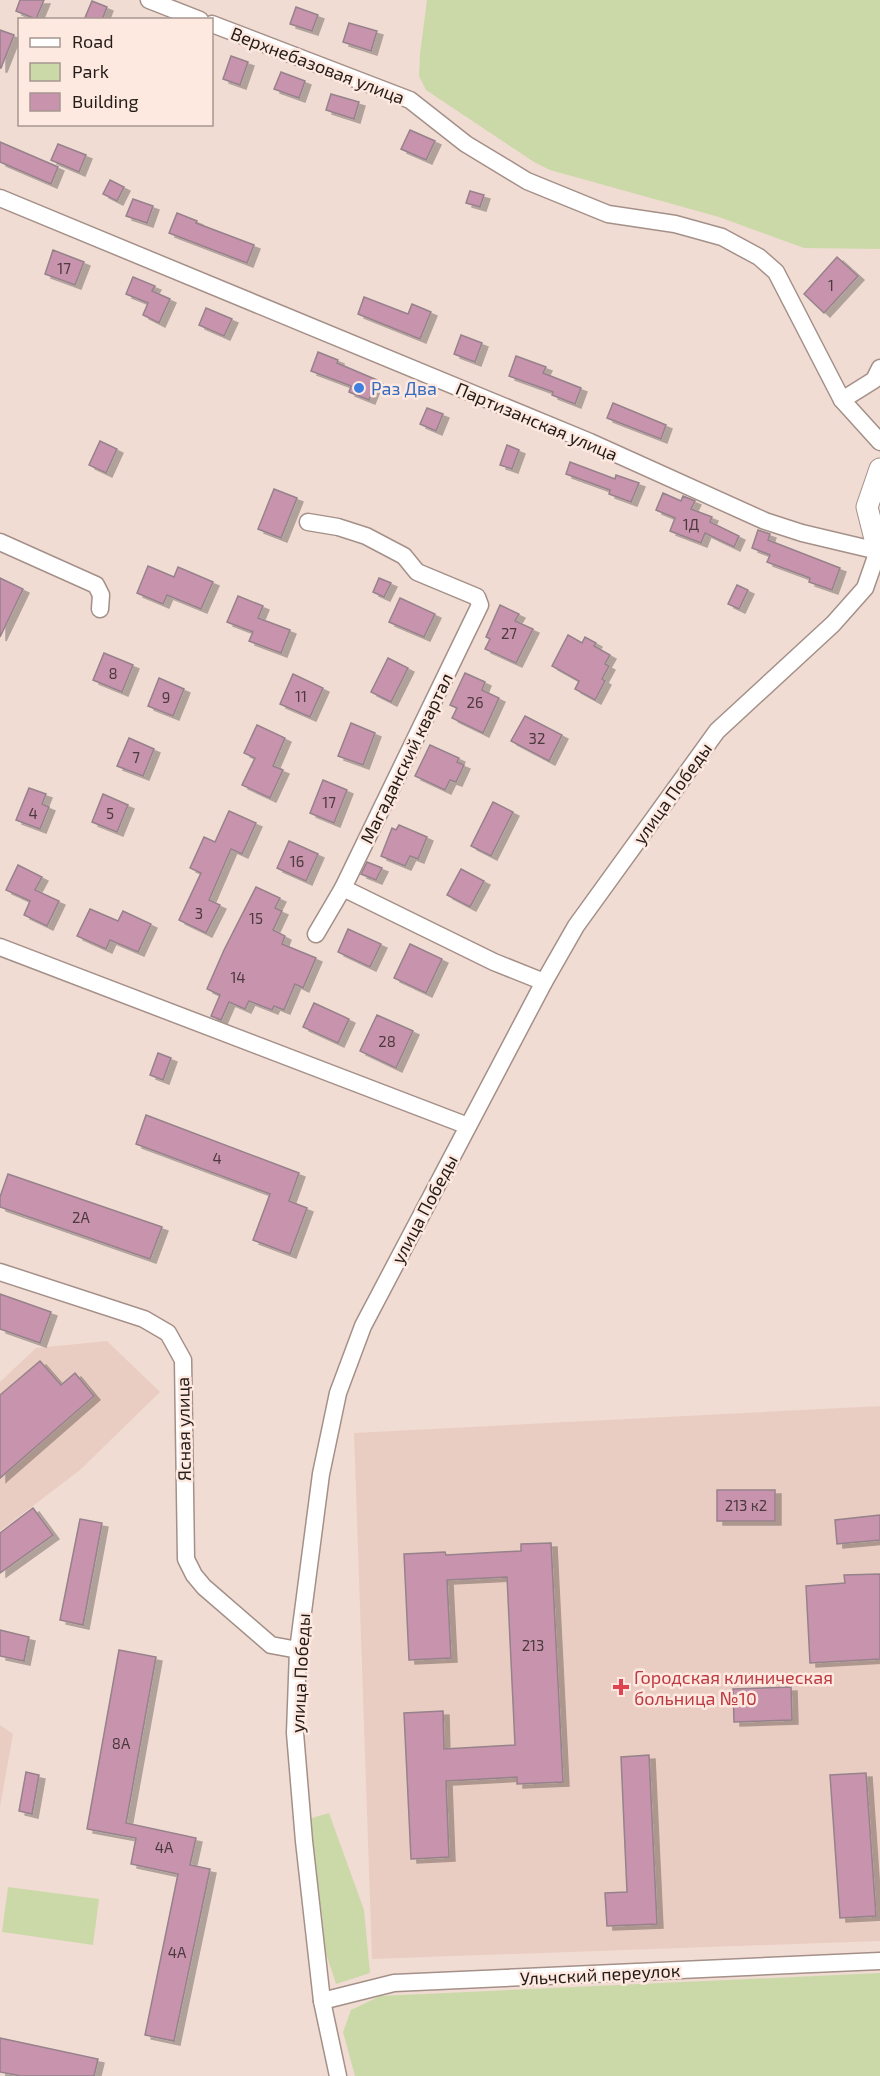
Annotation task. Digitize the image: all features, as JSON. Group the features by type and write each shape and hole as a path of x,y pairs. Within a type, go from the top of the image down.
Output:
{"street":[{"path":"149,0 195,18"},
{"name":"Верхнебазовая улица","path":"213,24 410,100 466,144 535,185 608,214 675,224 722,237 759,256 776,272 842,400 880,442"},
{"name":"Партизанская улица","path":"0,198 310,328 591,442 765,521 802,533 879,551"},
{"path":"842,400 874,380 880,368"},
{"path":"879,551 867,507 880,469"},
{"name":"Магаданский квартал","path":"308,522 338,527 366,536 404,556 417,572 477,597 480,605 343,888 316,934"},
{"path":"0,542 96,585 101,595 100,609"},
{"name":"улица Победы","path":"338,2076 322,2001 304,1841 296,1733 298,1650 321,1474 338,1393 363,1326 544,982 576,926 717,731 834,624 865,588 879,551"},
{"path":"343,888 494,962 544,982"},
{"path":"0,947 468,1126"},
{"name":"Ясная улица","path":"0,1272 144,1319 168,1333 183,1360 186,1559 194,1575 204,1587 271,1645 298,1650"},
{"name":"Ульчский переулок","path":"322,2001 394,1983 880,1961"}],"shaded area":[{"path":"107,1341 160,1392 80,1470 0,1531 0,1382 36,1348"},
{"name":"Городская клиническая больница №10","path":"880,1406 880,1941 372,1959 354,1433"},
{"path":"0,1725 13,1734 0,1807"}],"green space":[{"path":"427,0 880,0 880,249 804,248 719,217 550,170 534,162 426,90 419,76"},
{"path":"329,1813 364,1910 370,1973 336,1984 322,1941 302,1821"},
{"path":"8,1887 99,1899 93,1945 2,1932"},
{"path":"880,1973 880,2076 355,2076 343,2032 351,2010 380,1996"}],"building":[{"path":"20,0 44,0 36,18 16,11"},
{"path":"92,1 107,7 103,18 85,18"},
{"path":"296,7 318,15 312,31 290,24"},
{"path":"349,23 377,31 371,51 343,42"},
{"path":"0,30 14,35 1,68 0,68"},
{"path":"231,56 248,62 240,85 223,79"},
{"path":"281,72 305,81 299,98 274,89"},
{"path":"331,94 359,102 354,119 326,110"},
{"path":"410,130 435,141 426,160 401,149"},
{"path":"0,142 58,167 51,184 0,162"},
{"path":"58,144 86,155 79,172 51,160"},
{"path":"110,180 124,187 117,201 103,194"},
{"path":"470,191 484,195 480,207 466,203"},
{"path":"133,199 153,206 147,223 126,216"},
{"path":"177,213 197,221 196,223 254,245 247,263 169,233"},
{"path":"53,250 84,262 75,285 45,274"},
{"path":"837,257 858,276 824,313 804,294"},
{"path":"133,277 155,286 152,291 170,299 159,323 143,315 148,303 126,294"},
{"path":"364,297 408,314 412,304 431,312 420,339 358,314"},
{"path":"206,308 232,319 224,336 199,325"},
{"path":"461,335 482,343 475,362 454,354"},
{"path":"318,352 377,380 369,400 349,392 351,386 311,371"},
{"path":"516,356 546,367 543,373 581,388 575,404 552,395 553,392 509,376"},
{"path":"613,403 666,425 661,439 607,418"},
{"path":"427,408 443,414 436,431 420,424"},
{"path":"100,441 117,449 106,473 89,465"},
{"path":"507,445 519,450 512,469 500,465"},
{"path":"570,462 615,479 616,475 639,483 631,502 609,494 610,490 566,474"},
{"path":"274,489 297,498 281,538 258,529"},
{"path":"663,493 681,501 683,496 695,501 691,509 712,517 710,522 739,536 734,547 705,533 701,543 670,531 675,518 656,510"},
{"path":"758,530 770,534 768,540 840,568 832,590 809,582 810,578 767,562 770,555 752,548"},
{"path":"148,566 174,577 178,567 213,582 201,609 167,595 163,604 137,593"},
{"path":"0,578 23,589 0,637"},
{"path":"379,578 391,583 384,597 373,592"},
{"path":"737,585 748,590 739,609 728,604"},
{"path":"238,596 263,606 258,618 290,630 281,653 249,641 253,632 227,622"},
{"path":"400,598 435,614 424,637 389,622"},
{"path":"500,605 519,614 515,621 533,629 516,663 485,649 490,639 486,637"},
{"path":"568,635 582,643 585,637 596,643 594,646 610,655 605,664 609,666 602,679 605,681 595,700 575,689 579,681 552,666"},
{"path":"104,653 133,665 122,692 93,680"},
{"path":"388,658 408,668 391,702 371,692"},
{"path":"465,673 485,682 482,690 499,698 483,733 452,718 457,708 450,705"},
{"path":"293,674 323,688 310,717 280,704"},
{"path":"159,678 184,689 173,716 148,706"},
{"path":"525,716 562,735 549,761 511,741"},
{"path":"351,723 375,733 363,765 338,756"},
{"path":"257,725 285,738 273,766 283,770 270,798 242,785 255,758 244,753"},
{"path":"129,738 154,749 143,776 117,766"},
{"path":"430,745 459,758 457,762 464,765 456,782 450,780 445,790 415,776"},
{"path":"323,780 347,790 334,823 310,813"},
{"path":"29,788 46,794 42,804 49,807 40,829 16,820"},
{"path":"103,794 128,805 117,832 92,822"},
{"path":"493,802 513,812 491,856 471,846"},
{"path":"229,811 256,823 242,854 231,849 209,900 220,905 206,933 179,920 201,873 190,868 204,837 215,842"},
{"path":"399,825 427,837 418,859 410,856 405,866 381,856 392,828 396,830"},
{"path":"289,841 318,854 306,881 277,868"},
{"path":"367,862 382,868 376,880 361,874"},
{"path":"18,865 42,877 35,890 59,901 47,926 24,915 30,901 6,890"},
{"path":"461,869 484,881 470,907 447,895"},
{"path":"256,887 280,898 275,908 282,911 273,930 285,936 282,944 316,958 303,988 295,984 284,1010 274,1006 272,1010 249,1001 245,1009 229,1002 221,1020 211,1016 220,995 207,989"},
{"path":"90,909 118,921 123,911 151,924 138,952 110,940 106,949 77,936"},
{"path":"348,929 381,944 370,967 338,952"},
{"path":"410,944 442,959 426,993 394,978"},
{"path":"314,1003 349,1019 338,1043 303,1027"},
{"path":"377,1015 413,1031 396,1068 360,1051"},
{"path":"158,1053 171,1058 163,1080 150,1075"},
{"path":"146,1115 299,1173 289,1201 307,1208 290,1254 253,1240 270,1194 136,1144"},
{"path":"8,1174 162,1227 150,1259 0,1207 0,1197"},
{"path":"0,1294 51,1312 40,1343 0,1329"},
{"path":"40,1361 61,1385 75,1373 94,1396 0,1478 0,1395"},
{"path":"717,1490 775,1490 775,1521 717,1521"},
{"path":"33,1508 53,1535 0,1573 0,1533"},
{"path":"880,1515 880,1540 837,1544 835,1520"},
{"path":"80,1519 102,1523 83,1625 60,1620"},
{"path":"551,1543 563,1782 517,1784 517,1777 446,1781 449,1857 411,1859 404,1713 443,1711 444,1749 515,1745 507,1577 447,1580 451,1658 409,1660 404,1554 445,1552 446,1555 521,1551 521,1544"},
{"path":"880,1574 880,1659 810,1663 806,1586 845,1583 844,1575"},
{"path":"0,1630 29,1637 24,1661 0,1656"},
{"path":"119,1650 156,1657 126,1823 196,1838 190,1865 210,1869 174,2041 145,2035 178,1874 131,1864 136,1838 87,1829"},
{"path":"791,1687 792,1720 734,1722 733,1689"},
{"path":"649,1755 657,1924 607,1926 605,1893 627,1892 621,1757"},
{"path":"26,1772 39,1775 32,1814 19,1811"},
{"path":"866,1773 876,1916 840,1918 830,1775"},
{"path":"0,2038 98,2059 94,2076 21,2076 0,2072"}],"place":[{"name":"Раз Два","path":"359,388"},
{"name":"Городская клиническая больница №10","path":"621,1687"}]}
